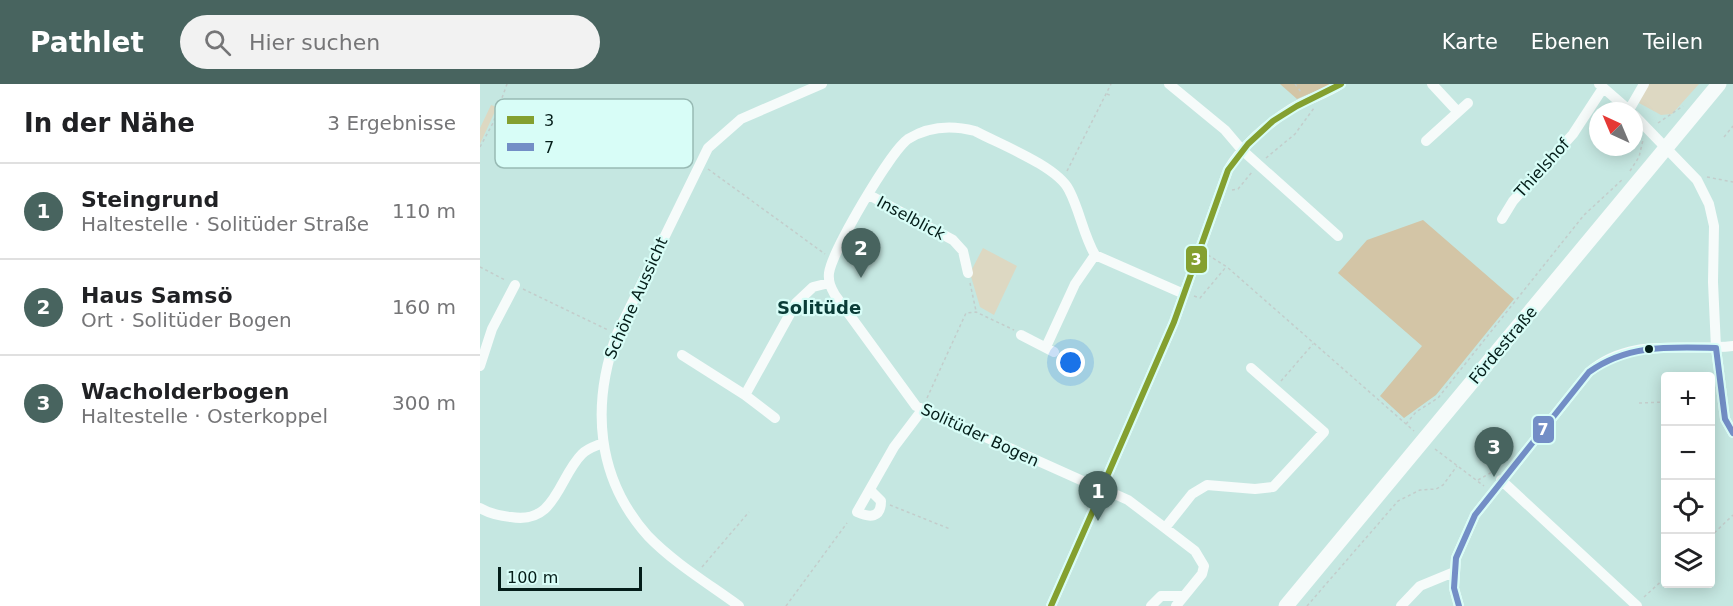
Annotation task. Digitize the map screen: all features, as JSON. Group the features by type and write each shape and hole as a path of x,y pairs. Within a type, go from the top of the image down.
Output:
{"main road":[{"name":"Fördestraße","path":"1286,606 1719,84"}],"street":[{"name":"Schöne Aussicht","path":"739,606 664,550 633,516 610,469 603,443 601,392 606,364 617,334 699,163 718,137 741,119 822,84"},
{"path":"1169,84 1225,130 1242,150 1338,236"},
{"path":"1105,481 1174,322 1228,170 1242,150 1274,121 1311,98 1341,84"},
{"path":"1432,84 1458,112"},
{"path":"1636,102 1644,84"},
{"path":"1601,86 1619,102"},
{"name":"Thielshof","path":"1502,219 1513,201 1573,134 1601,86"},
{"path":"1426,141 1468,103"},
{"path":"1643,123 1697,180 1709,204 1714,226 1713,282 1716,348 1725,419 1733,432"},
{"path":"746,395 796,303 813,287 829,283 834,260 895,150 909,139 941,127 975,131 1062,180 1073,200 1088,243 1095,255 1106,262 1184,294"},
{"name":"Inselblick","path":"869,195 953,240 963,251 968,273"},
{"path":"1021,335 1050,349 1079,275 1095,255"},
{"name":"Solitüder Bogen","path":"829,283 835,296 916,406 1094,486"},
{"path":"480,366 492,329 515,285"},
{"path":"1459,606 1454,588 1454,572 1462,541 1492,491 1575,387 1603,360 1623,351 1640,348 1733,346"},
{"path":"681,355 746,395 775,418"},
{"path":"1165,528 1192,494 1207,485 1254,489 1273,487 1323,432 1251,368"},
{"path":"870,490 881,501 881,508 876,515 869,517 857,512 894,447 922,410"},
{"path":"480,508 495,515 516,518 539,515 552,502 584,452 603,443"},
{"path":"1503,477 1636,605"},
{"path":"1105,481 1110,486 1110,492 1106,497 1099,497 1094,493 1094,486 1105,481"},
{"path":"1110,492 1128,500 1195,551 1204,566 1202,574 1176,606"},
{"path":"1051,606 1099,497"},
{"path":"1401,606 1420,586 1454,572"},
{"path":"1151,606 1161,596 1184,596"}],"path":[{"path":"502,99 507,84"},
{"path":"1062,180 1111,84"},
{"path":"1299,89 1303,84"},
{"path":"1107,93 1112,96"},
{"path":"1220,189 1227,191 1238,189 1259,165 1295,134 1314,109 1311,98"},
{"path":"1406,424 1416,412 1438,398 1584,215 1628,174 1639,157 1640,144 1651,131 1663,118 1672,116 1688,101"},
{"path":"480,147 495,117"},
{"path":"1724,137 1733,126"},
{"path":"699,163 834,260"},
{"path":"1697,180 1708,176 1733,182"},
{"path":"1200,250 1227,267 1414,431"},
{"path":"480,267 603,328"},
{"path":"1184,294 1200,298 1227,267"},
{"path":"968,273 976,312"},
{"path":"922,410 966,314 976,312 1021,335"},
{"path":"1275,388 1313,344"},
{"path":"1639,404 1661,402"},
{"path":"1433,447 1492,491"},
{"path":"1307,606 1398,501 1420,490 1436,489 1443,485 1457,466"},
{"path":"1477,480 1495,468 1503,477"},
{"path":"881,501 950,529"},
{"path":"696,574 749,512"},
{"path":"1713,534 1733,515"},
{"path":"786,606 847,523"},
{"path":"521,578 534,584"},
{"path":"1636,605 1661,581"}],"shaded area":[{"path":"1280,84 1332,84 1297,99"},
{"path":"1647,84 1699,84 1672,114 1661,115 1643,105 1643,102 1639,102"},
{"path":"491,105 495,106 495,111 480,144 480,128"},
{"path":"1423,220 1514,299 1436,395 1404,418 1380,396 1422,346 1338,273 1367,240"},
{"path":"983,248 1017,266 994,315 980,307 970,273"}],"transit line":[{"name":"3","path":"1105,481 1174,322 1228,170 1248,144 1273,121 1341,84"},
{"name":"7","path":"1459,606 1454,588 1456,558 1475,515 1589,372 1619,356 1634,352 1682,347 1716,348"},
{"name":"7","path":"1716,348 1725,419 1733,433"},
{"name":"3","path":"1051,606 1099,497"}],"place":[{"name":"Haus Samsö","path":"861,278"},
{"name":"Wacholderbogen","path":"1494,477"},
{"name":"Steingrund","path":"1098,521"}],"district":[{"name":"Solitüde","path":"819,307"}]}
